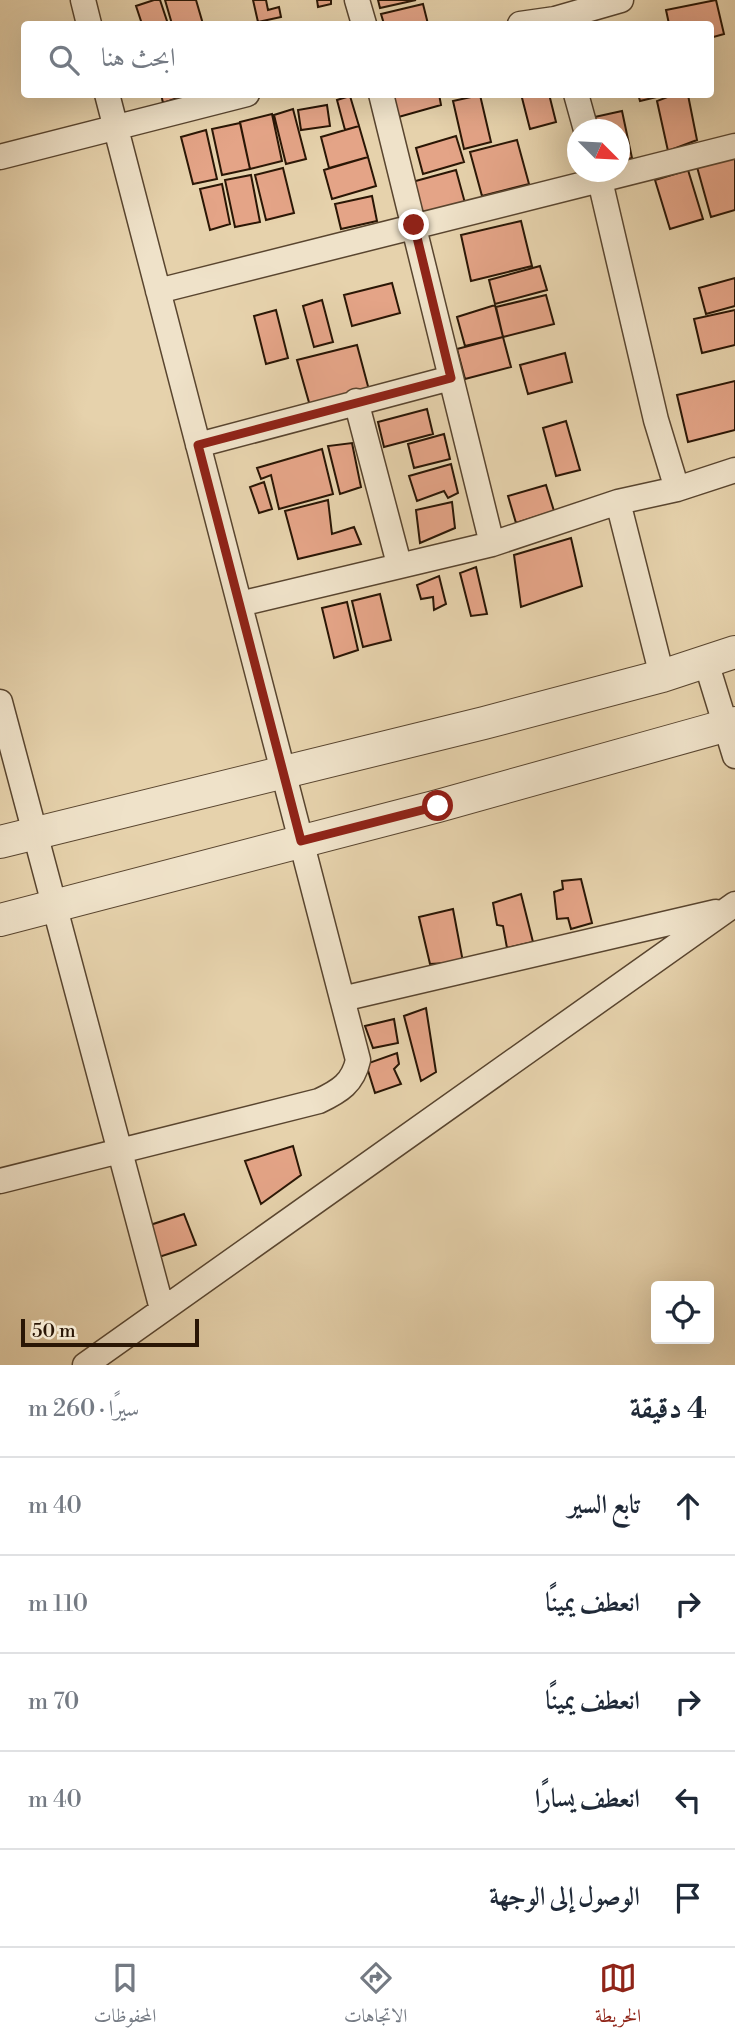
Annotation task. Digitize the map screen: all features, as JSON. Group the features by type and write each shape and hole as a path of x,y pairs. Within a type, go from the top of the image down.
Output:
{"street":[{"path":"83,0 88,21"},
{"path":"357,0 363,21"},
{"path":"530,21 621,0"},
{"path":"0,1181 319,1101 340,1091 355,1073 358,1060 108,98"},
{"path":"0,157 231,98"},
{"path":"382,98 492,544"},
{"path":"577,98 583,119"},
{"path":"630,169 735,146"},
{"path":"158,290 576,182"},
{"path":"600,182 656,420 677,489"},
{"path":"198,445 451,378"},
{"path":"356,401 398,564"},
{"path":"240,604 398,564 492,544 618,502 677,489 735,470"},
{"path":"618,502 662,676"},
{"path":"0,842 662,676 720,657 735,756"},
{"path":"0,702 57,905 162,1309"},
{"path":"0,920 730,725"},
{"path":"342,999 731,907"},
{"path":"85,1365 731,907"}],"building":[{"path":"160,0 167,21 141,21 136,6"},
{"path":"165,0 196,0 202,21 171,21"},
{"path":"253,0 266,0 268,10 279,7 281,17 258,21"},
{"path":"317,0 331,0 331,4 318,7"},
{"path":"378,0 416,0 380,8"},
{"path":"716,0 724,34 714,37 714,21 668,21 666,10"},
{"path":"423,4 427,21 383,21 381,14"},
{"path":"162,98 177,98 163,103"},
{"path":"351,98 359,126 345,130 337,100"},
{"path":"390,98 440,98 441,105 395,118"},
{"path":"481,98 491,142 464,149 453,101"},
{"path":"522,98 550,98 556,122 530,129"},
{"path":"665,98 689,98 697,140 668,151 657,101"},
{"path":"327,105 330,126 301,130 298,110"},
{"path":"293,109 306,159 286,164 274,115"},
{"path":"622,111 624,119 590,119"},
{"path":"272,114 282,161 250,169 240,122"},
{"path":"240,123 250,169 222,175 212,129"},
{"path":"359,126 368,157 329,168 321,137"},
{"path":"206,130 217,179 193,184 181,137"},
{"path":"456,136 464,162 423,174 416,148"},
{"path":"517,140 529,184 482,196 470,152"},
{"path":"368,157 376,186 332,199 324,170"},
{"path":"735,157 735,210 711,217 697,167"},
{"path":"283,168 294,213 266,220 255,175"},
{"path":"456,170 465,203 421,215 412,182"},
{"path":"688,170 703,219 670,229 655,180"},
{"path":"251,175 260,222 235,227 225,180"},
{"path":"222,184 230,224 210,230 200,189"},
{"path":"372,196 377,221 341,229 335,204"},
{"path":"521,221 532,266 471,281 461,235"},
{"path":"540,266 547,290 495,304 489,280"},
{"path":"735,278 735,306 706,314 699,288"},
{"path":"392,283 400,313 352,326 344,295"},
{"path":"546,295 554,324 503,337 496,307"},
{"path":"322,300 333,342 314,347 303,306"},
{"path":"495,305 503,337 465,346 457,317"},
{"path":"276,310 288,358 266,364 254,316"},
{"path":"735,310 735,345 702,353 694,319"},
{"path":"503,337 511,367 465,379 457,349"},
{"path":"357,345 369,390 310,406 297,360"},
{"path":"565,353 572,382 528,394 520,365"},
{"path":"735,381 735,430 688,442 677,395"},
{"path":"427,409 433,434 384,447 378,422"},
{"path":"566,421 580,470 556,476 543,428"},
{"path":"444,434 450,459 414,468 408,444"},
{"path":"352,443 361,487 340,494 328,446"},
{"path":"322,449 333,494 279,509 271,475 261,479 257,468"},
{"path":"451,464 458,493 448,498 444,491 417,501 409,476"},
{"path":"264,482 272,509 259,513 250,487"},
{"path":"546,485 554,511 516,523 508,496"},
{"path":"328,500 332,534 354,527 361,544 298,559 285,511"},
{"path":"452,502 455,528 420,543 416,510"},
{"path":"571,538 582,586 521,607 514,555"},
{"path":"476,567 487,614 471,616 460,573"},
{"path":"439,576 446,604 434,610 433,597 421,599 417,585"},
{"path":"380,594 391,640 363,647 352,601"},
{"path":"347,602 358,650 334,658 322,608"},
{"path":"581,879 592,923 571,929 568,918 557,919 554,892 563,889 562,881"},
{"path":"521,894 533,942 507,948 503,926 497,925 493,903"},
{"path":"453,909 463,962 430,964 419,917"},
{"path":"426,1008 436,1072 421,1081 404,1016"},
{"path":"394,1019 398,1043 373,1048 365,1026"},
{"path":"397,1053 399,1064 394,1069 401,1084 375,1093 366,1064"},
{"path":"293,1146 301,1175 261,1204 245,1161"},
{"path":"184,1214 196,1245 156,1258 147,1226"}],"route":[{"path":"414,225 451,378 198,445 301,841 438,806"}]}
